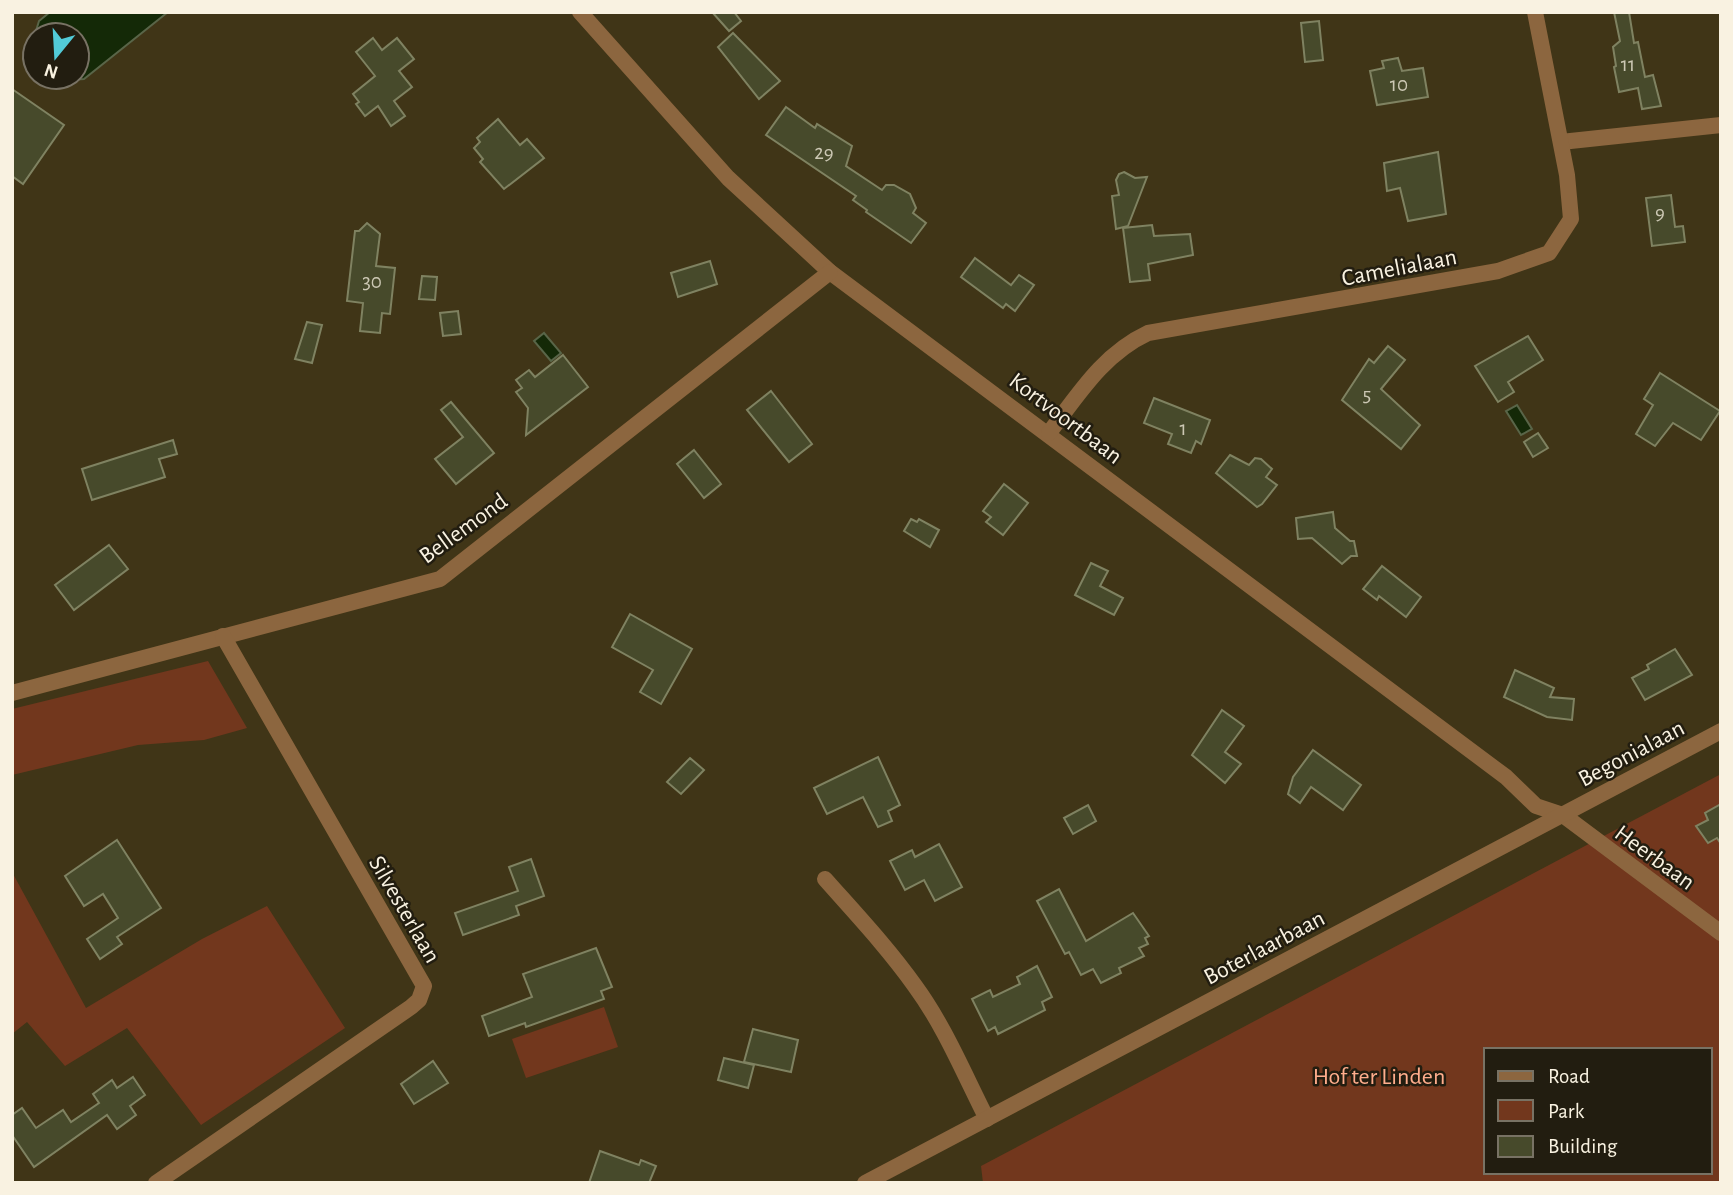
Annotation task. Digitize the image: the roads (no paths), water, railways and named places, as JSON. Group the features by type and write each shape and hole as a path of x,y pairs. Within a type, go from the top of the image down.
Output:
{"street":[{"name":"Kortvoortbaan","path":"580,12 727,178 830,272 1506,776 1536,806 1563,815"},
{"name":"Camelialaan","path":"1049,433 1100,366 1127,343 1148,334 1498,271 1549,253 1571,219 1561,142 1535,12"},
{"path":"1561,142 1721,125"},
{"name":"Bellemond","path":"12,693 440,579 830,272"},
{"name":"Silvesterlaan","path":"156,1183 411,1007 419,1000 424,986 223,636"},
{"name":"Begonialaan","path":"1563,815 1721,731"},
{"name":"Heerbaan","path":"1563,815 1721,933"},
{"name":"Boterlaarbaan","path":"865,1183 1563,815"},
{"path":"825,880 872,931 916,988 941,1027 986,1119"}],"park label":[{"name":"Hof ter Linden","path":"1379,1076"}]}
